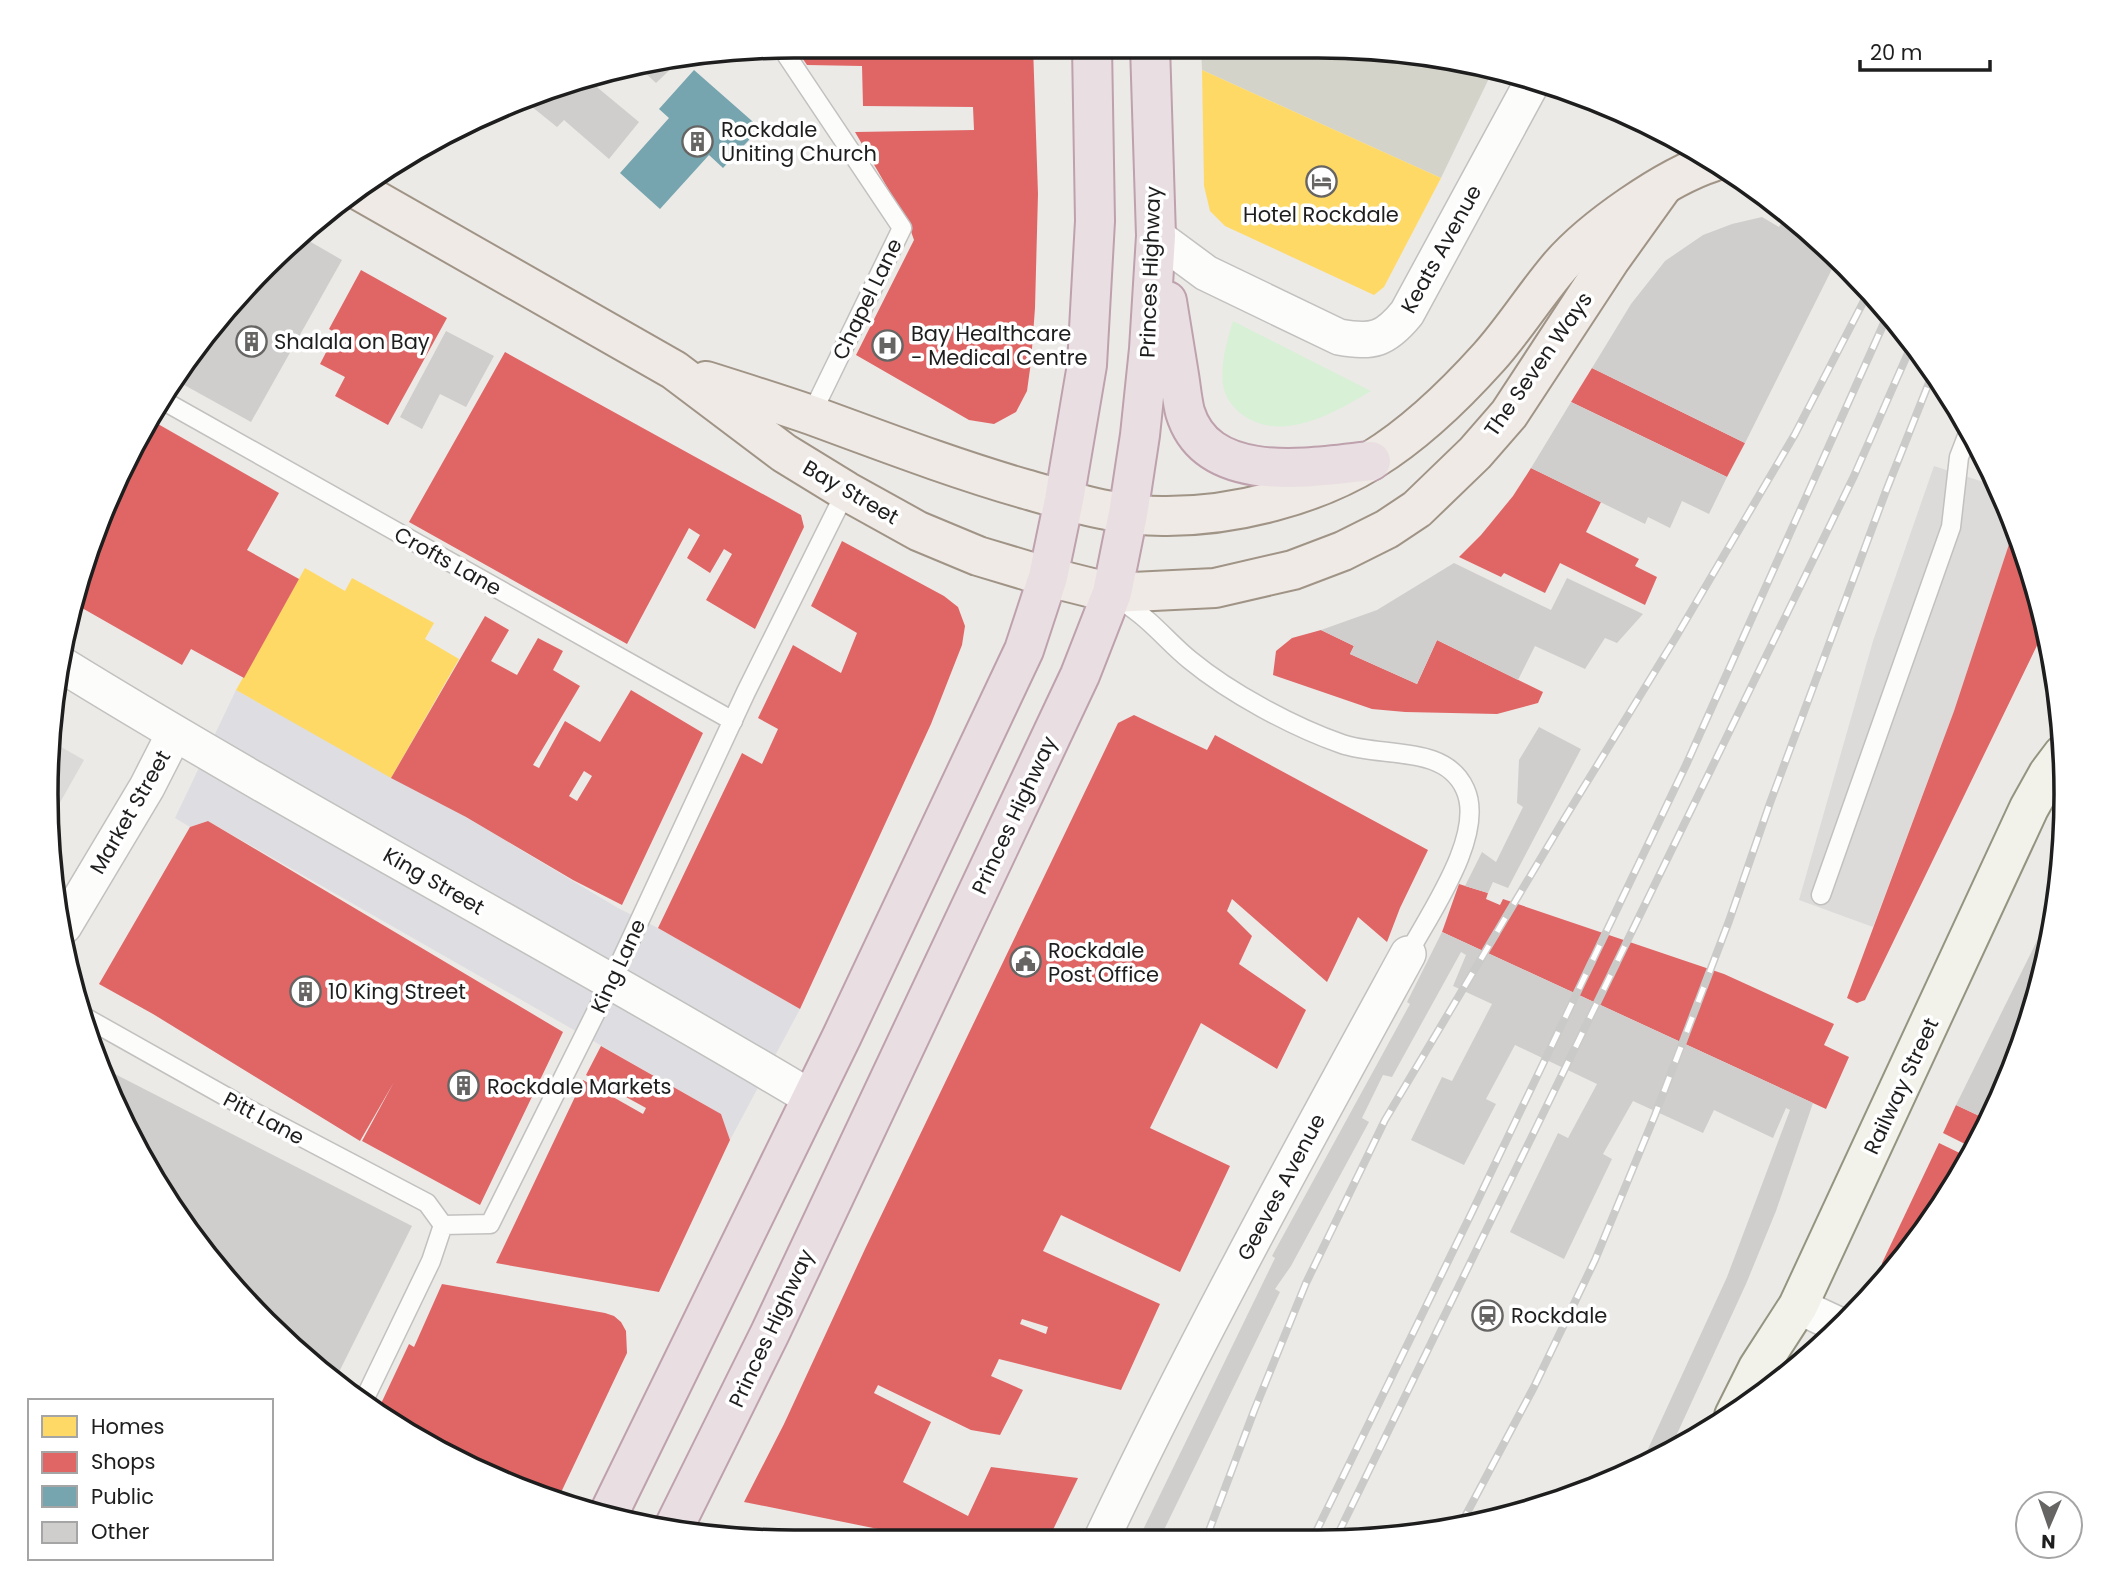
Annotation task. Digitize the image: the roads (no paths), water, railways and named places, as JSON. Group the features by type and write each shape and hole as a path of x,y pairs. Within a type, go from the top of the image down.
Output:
{"highway":[{"path":"614,1507 1024,650 1048,578 1087,365 1095,221 1092,58"},
{"name":"Princes Highway","path":"677,1521 770,1334 1080,675 1112,593 1140,435 1149,349 1156,236 1150,58"},
{"path":"1156,236 1185,412 1195,433 1210,448 1235,460 1257,466 1294,469 1371,461"}],"main road":[{"name":"The Seven Ways","path":"1064,500 1128,514 1200,515 1254,506 1312,489 1371,461 1438,410 1464,384 1490,356 1562,264 1589,238 1621,213 1701,166"},
{"name":"The Seven Ways","path":"1048,578 1112,593 1215,588 1293,570 1343,551 1387,529 1417,509 1475,453 1508,414 1609,260 1663,186"},
{"name":"Bay Street","path":"367,195 674,370 784,453 846,491 918,531 978,556 1048,578"},
{"name":"Bay Street","path":"674,370 998,481 1064,500"}],"street":[{"name":"Keats Avenue","path":"1156,236 1206,273 1339,337 1361,341 1378,339 1394,329 1407,313 1529,89"},
{"name":"King Street","path":"69,669 174,734 811,1098"},
{"name":"Market Street","path":"69,918 147,787 174,734"},
{"name":"Railway Street","path":"1746,1393 1758,1368 1798,1306 2029,808 2053,767"},
{"name":"Geeves Avenue","path":"1106,1530 1153,1430 1220,1300 1408,954"},
{"path":"1798,1306 1832,1322"}],"lane":[{"name":"Chapel Lane","path":"788,58 902,228 811,415"},
{"name":"Crofts Lane","path":"170,404 733,721"},
{"path":"1821,895 1951,527 1959,457 1965,442"},
{"name":"King Lane","path":"443,1224 490,1224 611,982 733,721 846,491"},
{"name":"Geeves Avenue","path":"1112,593 1221,684 1290,722 1345,746 1433,759 1450,767 1460,778 1469,800 1470,823 1466,842 1408,954"},
{"name":"Pitt Lane","path":"94,1023 248,1110 426,1203 443,1224"},
{"path":"368,1394 431,1261 443,1224"}],"railway":[{"path":"1209,1530 1306,1283 1385,1120 1795,434 1864,300"},
{"path":"1317,1530 1686,765 1884,323"},
{"path":"1340,1530 1854,476 1908,354"},
{"path":"1466,1515 1534,1387 1595,1260 1655,1115 1886,491 1929,383"}],"place":[{"name":"Rockdale Uniting Church","path":"698,141"},
{"name":"Hotel Rockdale","path":"1321,182"},
{"name":"Shalala on Bay","path":"251,341"},
{"name":"Bay Healthcare - Medical Centre","path":"888,345"},
{"name":"Rockdale Post Office","path":"1025,962"},
{"name":"10 King Street","path":"305,991"},
{"name":"Rockdale Markets","path":"464,1086"},
{"name":"Rockdale","path":"1488,1315"}]}
